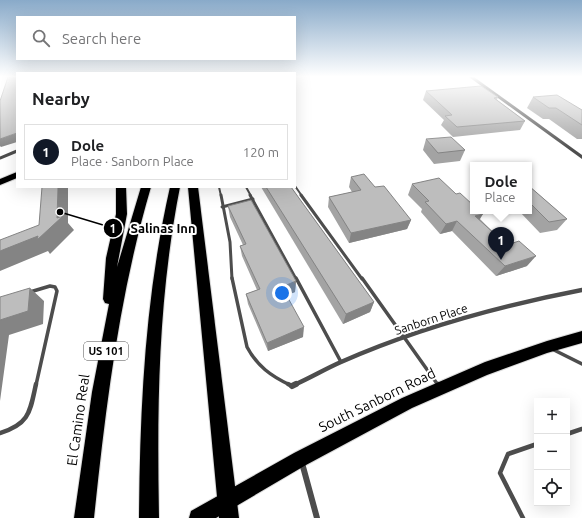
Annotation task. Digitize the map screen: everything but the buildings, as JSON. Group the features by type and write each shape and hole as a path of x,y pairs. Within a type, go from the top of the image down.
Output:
{"highway":[{"path":"0,177 16,170"},
{"path":"0,182 16,175"},
{"path":"109,335 112,258 121,222 121,188"},
{"name":"El Camino Real","path":"84,518 109,335 124,261 146,188"},
{"path":"149,518 150,399 154,327 162,258 175,188"},
{"path":"193,188 228,510"},
{"name":"South Sanborn Road","path":"198,518 228,510 300,459 369,422 440,388 547,347 582,336"}],"street":[{"path":"505,101 582,157"},
{"path":"0,158 16,151"},
{"name":"Sanborn Place","path":"292,386 341,362 405,338 482,313 543,297 582,290"},
{"path":"300,459 317,518"}],"lane":[{"path":"296,187 440,388"},
{"path":"219,188 230,242 232,280 247,347 251,356 267,374 292,386"},
{"path":"247,188 341,362"},
{"path":"222,207 253,199"},
{"path":"0,433 11,430 24,421 30,412 57,292 55,287 50,286 22,295"},
{"path":"547,347 582,364"},
{"path":"570,433 582,429"},
{"path":"523,518 500,473 508,454 534,445"}],"place":[{"name":"Salinas Inn","path":"60,212"},
{"name":"Dole","path":"501,260"}]}
